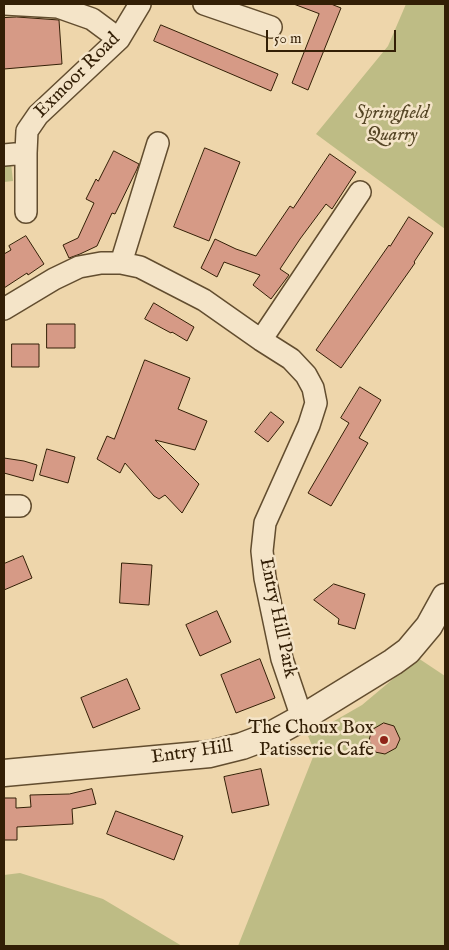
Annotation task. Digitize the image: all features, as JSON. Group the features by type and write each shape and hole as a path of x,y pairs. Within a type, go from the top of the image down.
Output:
{"street":[{"path":"4,4 58,7 92,19 119,39"},
{"name":"Exmoor Road","path":"26,212 26,131 38,114 119,39 140,4"},
{"path":"204,4 271,27"},
{"path":"121,263 158,143"},
{"path":"4,155 26,153"},
{"path":"261,340 360,192"},
{"name":"Entry Hill Park","path":"4,309 54,279 79,267 101,263 121,263 140,266 204,300 291,360 306,375 316,403 309,424 264,523 262,550 266,587 282,659 302,718"},
{"name":"Entry Hill","path":"4,773 210,754 242,746 271,735 302,718 408,651 429,626 445,597"}],"green space":[{"name":"Springfield Quarry","path":"406,4 445,4 445,229 316,134 388,46"},
{"path":"11,163 13,181 4,182 4,164"},
{"path":"418,658 445,676 445,946 238,946 315,752 308,736 362,705"},
{"path":"20,873 103,899 182,946 4,946 4,875"}],"building":[{"path":"294,4 331,4 341,8 308,90 292,83 319,14"},
{"path":"4,18 59,20 62,64 4,69"},
{"path":"161,25 278,74 271,91 154,41"},
{"path":"205,148 240,162 209,241 174,227"},
{"path":"114,151 139,164 137,169 115,214 112,213 97,246 69,258 63,245 78,238 94,203 86,199"},
{"path":"330,154 356,172 332,209 326,204 300,239 280,269 289,275 271,299 253,285 260,275 224,262 217,277 201,268 215,239 256,256 290,206 293,208"},
{"path":"409,217 433,233 415,263 341,368 316,350"},
{"path":"26,236 44,264 4,288 4,254 11,250 9,246"},
{"path":"154,303 194,327 187,341 145,319"},
{"path":"47,324 75,324 75,348 47,348"},
{"path":"12,344 39,344 39,367 12,367"},
{"path":"145,360 190,378 178,409 207,421 195,450 155,440 199,484 182,513 165,495 159,499 154,496 125,463 120,473 97,459 107,436 114,439"},
{"path":"360,387 381,400 359,438 368,443 331,506 308,493 349,423 341,418"},
{"path":"271,412 284,422 268,442 255,432"},
{"path":"47,449 75,457 68,483 40,475"},
{"path":"4,458 37,465 33,481 4,473"},
{"path":"23,556 32,578 4,590 4,564"},
{"path":"122,563 152,565 149,605 120,603"},
{"path":"334,584 365,594 355,629 338,624 339,619 314,600"},
{"path":"217,611 231,642 200,656 186,625"},
{"path":"260,659 275,698 236,713 221,675"},
{"path":"127,679 140,709 93,728 81,698"},
{"name":"The Choux Box Patisserie Cafe","path":"384,723 394,726 400,739 396,748 385,754 375,752 369,740 372,730"},
{"path":"261,769 269,805 232,813 224,777"},
{"path":"92,789 96,804 72,809 73,824 17,827 17,840 4,840 4,798 16,798 16,808 31,807 30,795 69,794"},
{"path":"116,811 183,836 174,860 107,834"}],"place":[{"name":"The Choux Box Patisserie Cafe","path":"384,740"}]}
